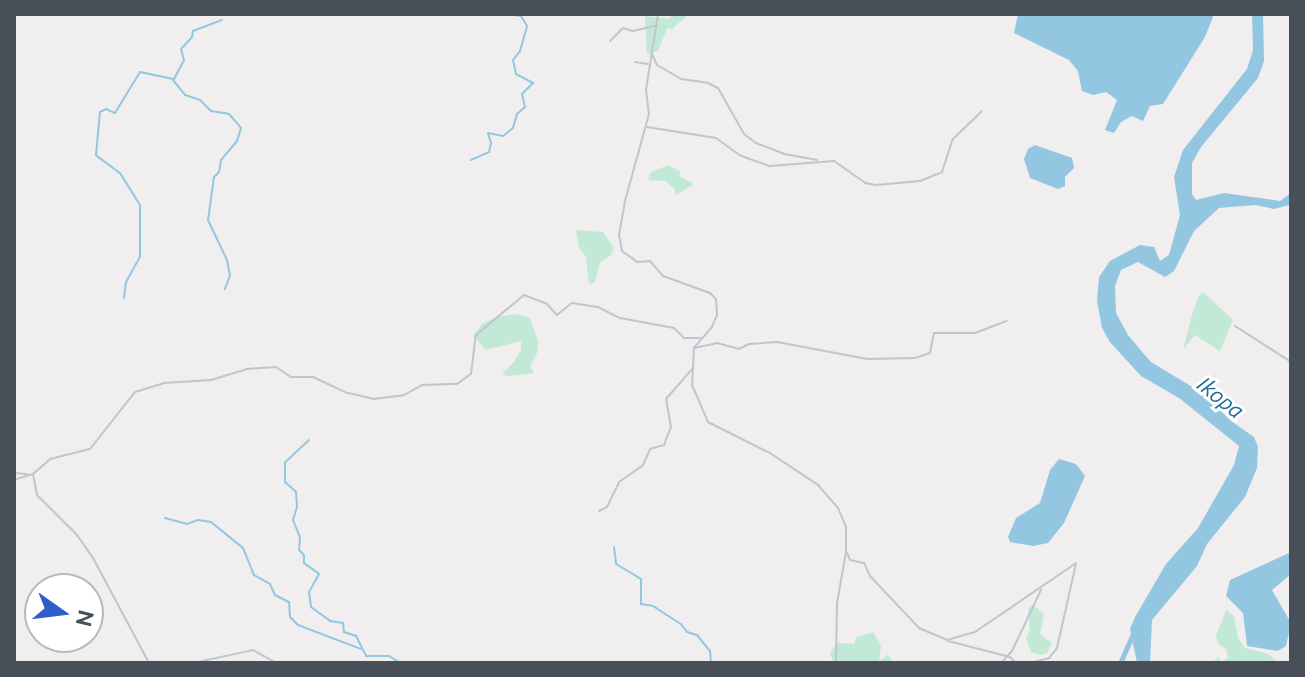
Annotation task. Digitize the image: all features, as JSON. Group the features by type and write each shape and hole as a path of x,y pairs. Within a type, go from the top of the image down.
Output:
{"street":[{"path":"658,14 649,64 646,127 621,224 622,251 637,262 650,261 663,276 710,293 716,299 717,315 712,327 694,348 692,385 708,422 770,453 818,485 838,508 846,527 846,552 837,603 836,663"},
{"path":"610,41 623,28 633,31 655,25"},
{"path":"651,53 657,65 681,79 718,88 744,134 756,143 784,154 846,167 870,185 920,181 942,172 953,139 982,111"},
{"path":"635,62 649,64"},
{"path":"646,127 716,138 739,155 760,164 785,166 822,160"},
{"path":"14,480 33,474 50,459 90,449 135,392 164,383 211,380 246,369 276,367 291,377 313,377 348,393 373,399 390,399 422,385 457,384 471,374 476,335 524,295 553,308 557,315 572,303 598,307 620,318 674,328 684,338 700,338"},
{"path":"694,348 717,343 739,349 761,342 777,342 867,359 915,358 930,353 934,333 975,333 1007,321"},
{"path":"1235,326 1291,362"},
{"path":"599,511 607,507 619,482 643,465 650,449 664,445 671,427 666,399 693,368"},
{"path":"14,473 33,474"},
{"path":"33,474 37,495 77,535 93,558 149,663"},
{"path":"846,552 850,560 864,563 870,576 919,628 947,640 1010,657 1016,663"},
{"path":"947,640 975,632 1076,563 1057,648 1049,658 1029,663"},
{"path":"1001,663 1003,657 1012,651 1042,589"},
{"path":"196,662 253,650 276,663"}],"green space":[{"path":"675,14 689,14 672,29 667,28 658,51 647,54 645,16 668,19"},
{"path":"668,165 694,184 676,195 674,188 665,181 648,180 650,173"},
{"path":"576,230 603,232 614,248 611,255 600,262 595,282 589,284 586,257 579,247"},
{"path":"1203,292 1233,320 1220,351 1195,335 1183,350 1192,315"},
{"path":"516,314 530,318 538,341 537,353 530,366 534,373 509,376 502,374 521,350 521,341 485,350 474,335 482,324 497,317"},
{"path":"1033,605 1044,614 1040,634 1052,643 1047,653 1040,655 1031,652 1026,638 1030,630 1028,609"},
{"path":"1226,610 1234,616 1238,638 1245,648 1266,653 1279,663 1212,663 1218,657 1221,662 1228,658 1227,650 1218,643 1216,636"},
{"path":"873,632 881,646 879,661 888,655 894,663 834,663 830,653 837,643 854,644 857,637"}],"water":[{"path":"1018,14 1210,14 1213,17 1205,37 1163,104 1150,106 1143,121 1132,116 1121,122 1114,133 1105,130 1117,100 1106,92 1093,95 1082,91 1078,71 1069,60 1014,33"},
{"path":"1252,14 1263,14 1264,61 1258,78 1201,147 1192,163 1192,194 1196,200 1224,193 1280,201 1291,193 1289,205 1274,209 1255,205 1219,208 1194,231 1174,271 1165,277 1138,262 1121,270 1115,286 1116,313 1143,353 1151,362 1204,394 1231,421 1254,437 1258,447 1257,468 1245,497 1207,544 1197,566 1152,620 1150,663 1137,663 1130,629 1135,617 1166,564 1198,528 1234,465 1239,446 1179,398 1141,376 1110,342 1102,328 1097,301 1099,277 1110,261 1140,245 1154,247 1160,261 1169,255 1180,215 1174,177 1183,150 1247,69 1253,50"},
{"path":"1035,145 1072,158 1074,168 1065,177 1065,186 1058,189 1030,178 1024,159 1028,149"},
{"path":"1059,459 1076,464 1085,476 1064,523 1048,543 1033,546 1010,542 1008,537 1016,518 1040,503 1050,470"},
{"path":"1291,552 1291,574 1272,590 1291,623 1286,646 1278,651 1247,646 1243,613 1226,596 1230,580"}],"waterway":[{"path":"471,160 489,152 491,143 488,133 503,136 513,128 517,114 525,107 522,94 533,83 516,74 513,60 520,51 527,26 521,16 507,14"},
{"path":"124,298 126,282 140,257 140,205 121,174 96,155 100,112 106,109 115,113 140,72 174,79 184,60 181,49 192,37 193,31 222,20"},
{"path":"173,80 185,95 200,100 211,111 229,114 241,128 237,141 221,160 219,172 214,177 208,220 227,260 230,275 225,289"},
{"path":"309,440 285,462 285,482 296,492 297,507 293,520 300,537 299,550 304,555 304,563 319,574 309,592 311,607 330,621 343,623 344,632 356,636 366,656 389,656 400,663"},
{"path":"165,518 187,524 198,520 211,522 243,548 254,575 270,584 275,595 289,602 290,617 298,625 361,649"},
{"path":"614,547 616,564 641,579 641,604 653,606 681,624 687,632 697,635 710,651 711,663"},
{"name":"Ikopa","path":"1120,663 1134,631"}]}
